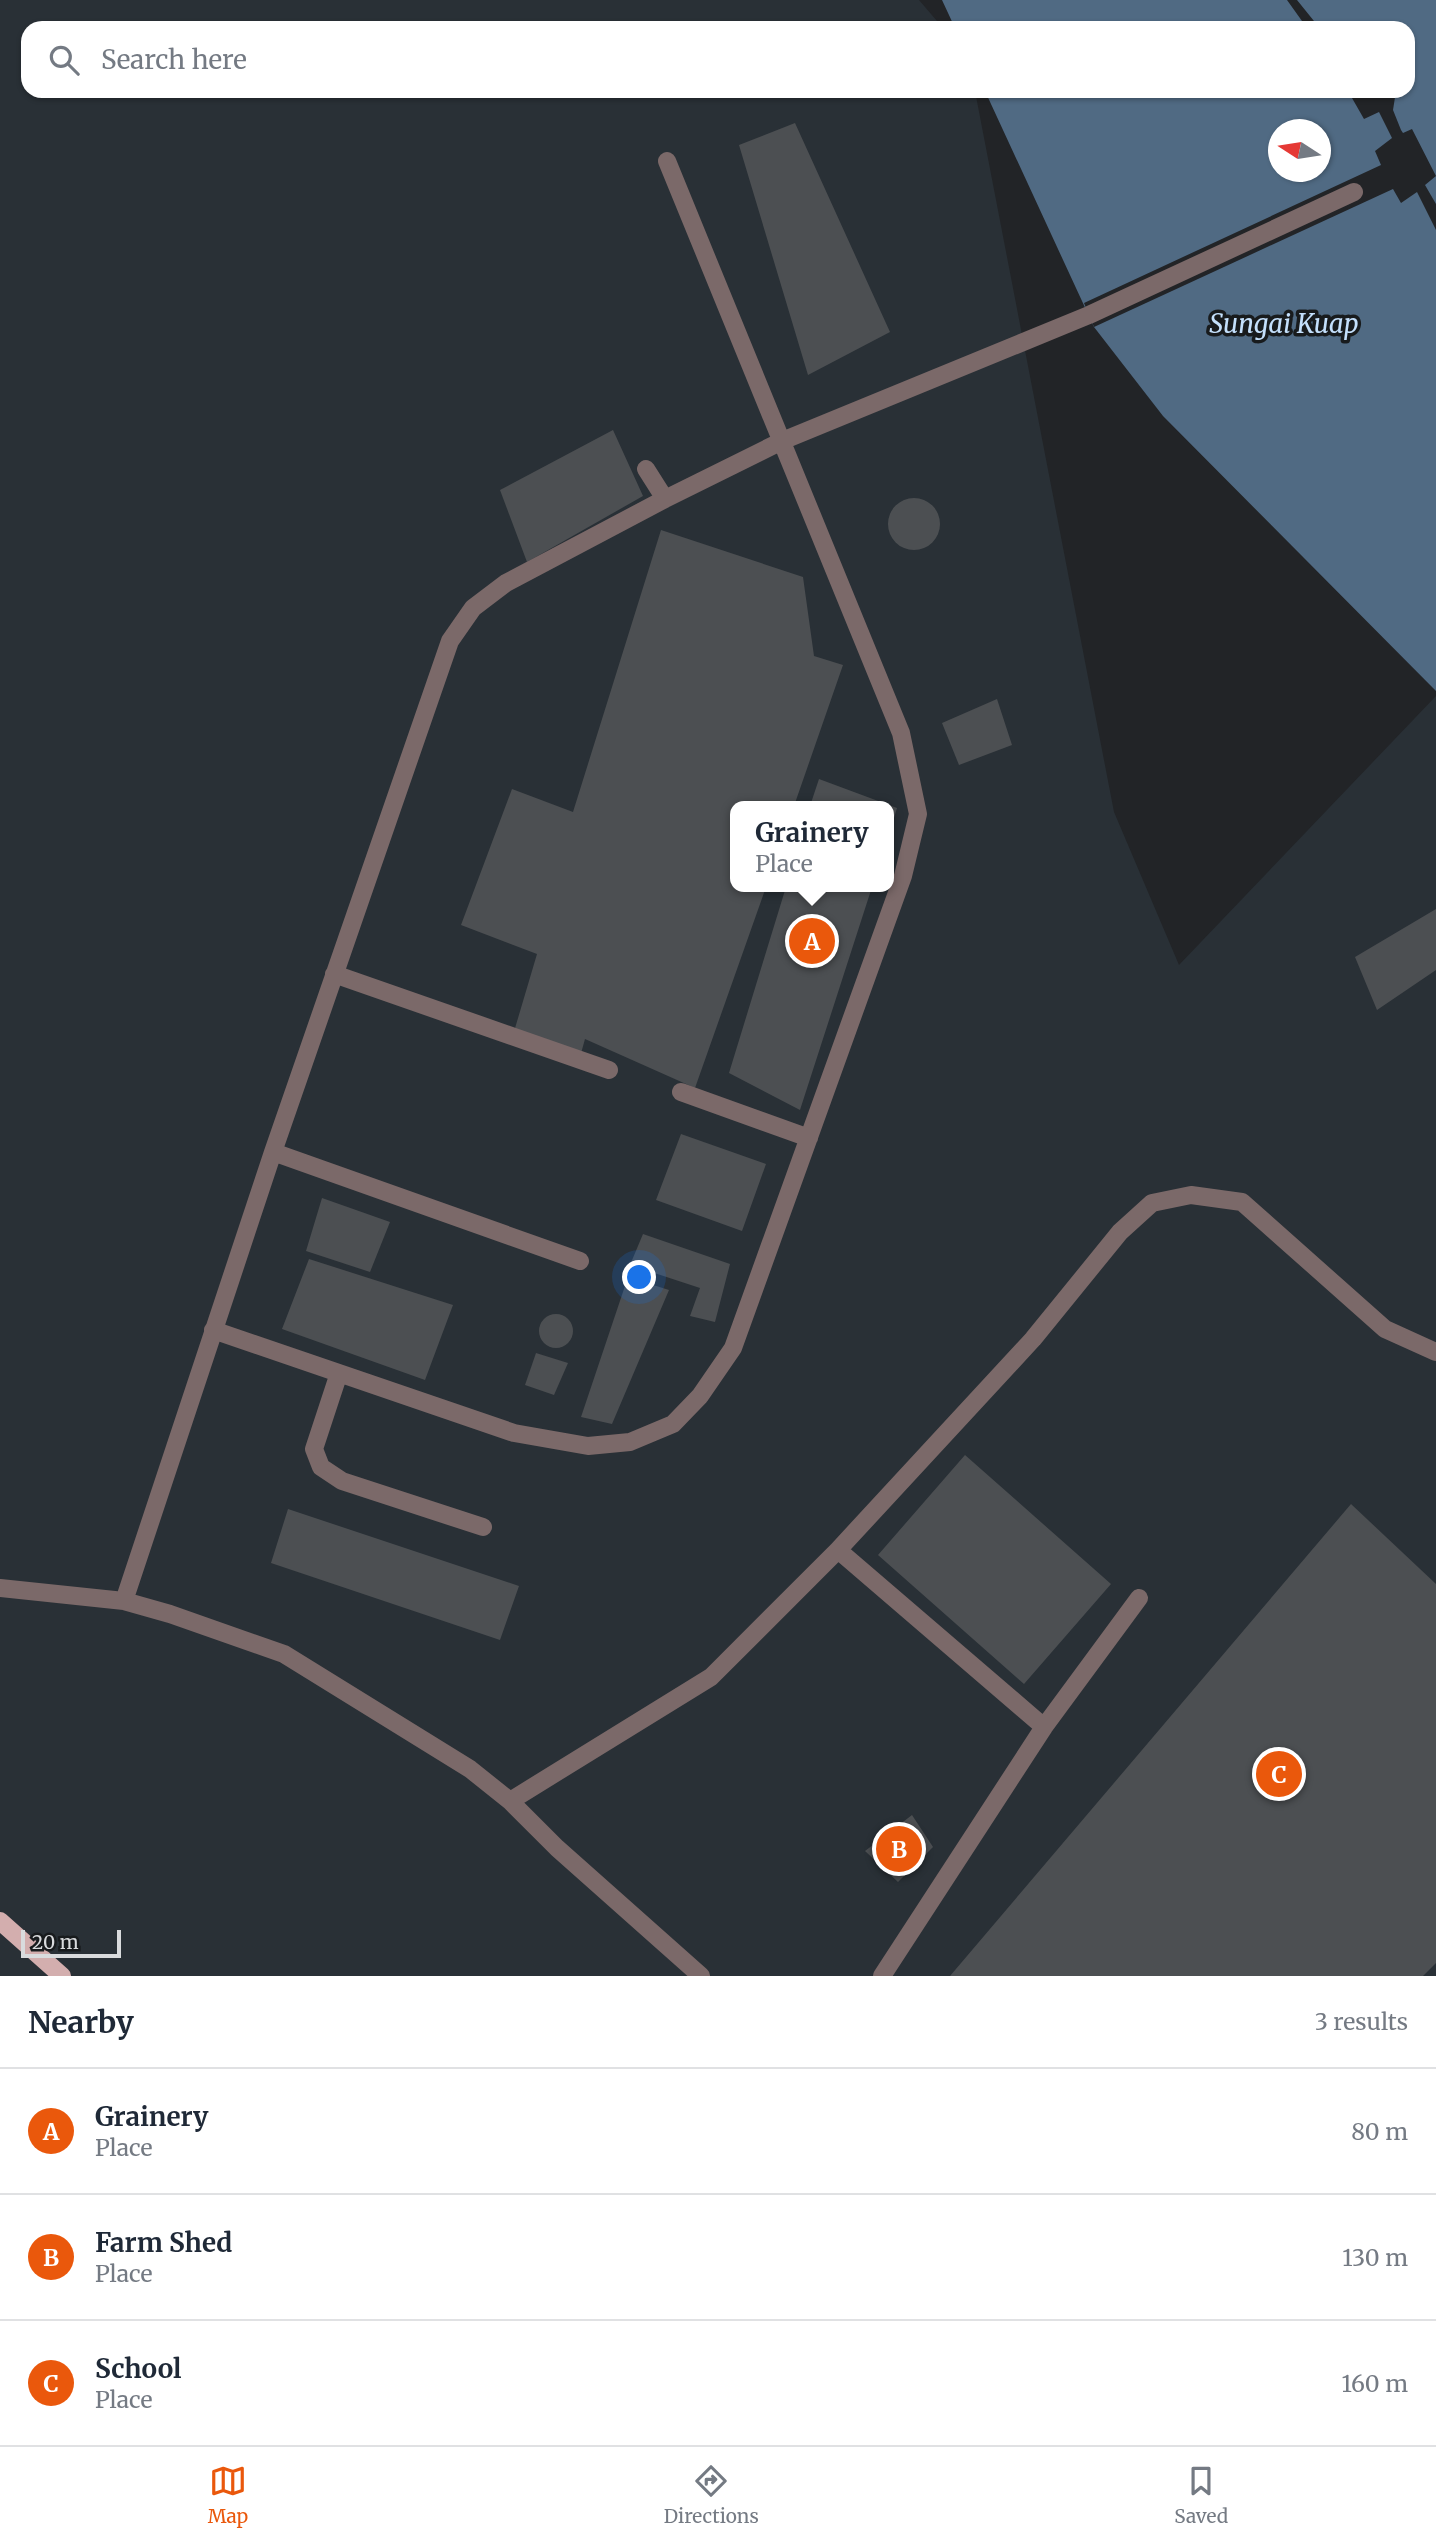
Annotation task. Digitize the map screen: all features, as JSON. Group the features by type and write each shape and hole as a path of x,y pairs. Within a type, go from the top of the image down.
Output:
{"main road":[{"path":"0,1921 62,1976"}],"lane":[{"path":"213,1330 514,1433 589,1446 630,1442 673,1424 700,1396 733,1348 903,876 918,814 901,733 667,161"},
{"path":"124,1601 273,1152 450,641 473,608 506,583 782,441 1089,315 1354,192"},
{"path":"646,469 665,499"},
{"path":"334,974 609,1070"},
{"path":"681,1092 809,1138"},
{"path":"273,1152 580,1261"},
{"path":"510,1801 711,1677 838,1550 1033,1339 1120,1232 1152,1203 1191,1195 1242,1202 1385,1329 1436,1352"},
{"path":"339,1373 314,1450 321,1467 342,1481 483,1527"},
{"path":"838,1550 1044,1727"},
{"path":"0,1588 124,1601 170,1614 284,1654 470,1769 510,1801 557,1848 701,1976"},
{"path":"882,1976 1044,1727 1139,1598"}],"shaded area":[{"path":"0,0 919,0 937,21 21,21 21,98 976,98 1114,812 1179,965 1436,696 1436,1976 0,1976"}],"water":[{"name":"Sungai Kuap","path":"942,0 1436,0 1436,691 1163,416 1094,327 988,98 1415,98 1415,21 952,21"}],"pier":[{"path":"1287,0 1297,0 1314,21 1302,21"},
{"path":"1352,98 1395,98 1393,110 1401,130 1403,133 1412,129 1436,176 1425,185 1436,204 1436,230 1417,192 1401,203 1393,189 1094,327 1084,303 1381,165 1375,151 1392,138 1379,112 1364,119"}],"building":[{"path":"795,123 890,332 808,375 739,145"},
{"path":"613,430 643,496 527,562 500,490"},
{"path":"914,498 933,505 940,524 933,543 914,550 895,543 888,524 895,505"},
{"path":"661,530 803,577 814,656 843,665 796,801 730,801 730,892 764,892 695,1088 585,1039 580,1057 513,1035 537,954 461,925 512,789 573,812"},
{"path":"997,699 1012,745 959,765 942,723"},
{"path":"819,779 878,801 812,801"},
{"path":"784,892 870,892 800,1110 729,1073"},
{"path":"1436,909 1436,970 1377,1010 1355,957"},
{"path":"681,1134 766,1164 742,1231 656,1200"},
{"path":"322,1198 390,1222 370,1272 306,1251"},
{"path":"643,1234 730,1264 715,1322 690,1316 700,1288 630,1265"},
{"path":"309,1259 453,1305 425,1380 282,1329"},
{"path":"628,1277 669,1290 612,1424 581,1417"},
{"path":"556,1314 568,1319 573,1331 568,1343 556,1348 544,1343 539,1331 544,1319"},
{"path":"536,1353 568,1363 554,1395 525,1385"},
{"path":"965,1455 1111,1584 1024,1684 878,1555"},
{"path":"1351,1504 1436,1584 1436,1963 1423,1976 950,1976"},
{"path":"288,1509 519,1586 500,1640 271,1563"},
{"path":"912,1815 933,1847 898,1882 865,1851"}],"place":[{"name":"Grainery","path":"812,941"},
{"name":"School","path":"1279,1774"},
{"name":"Farm Shed","path":"899,1849"}]}
